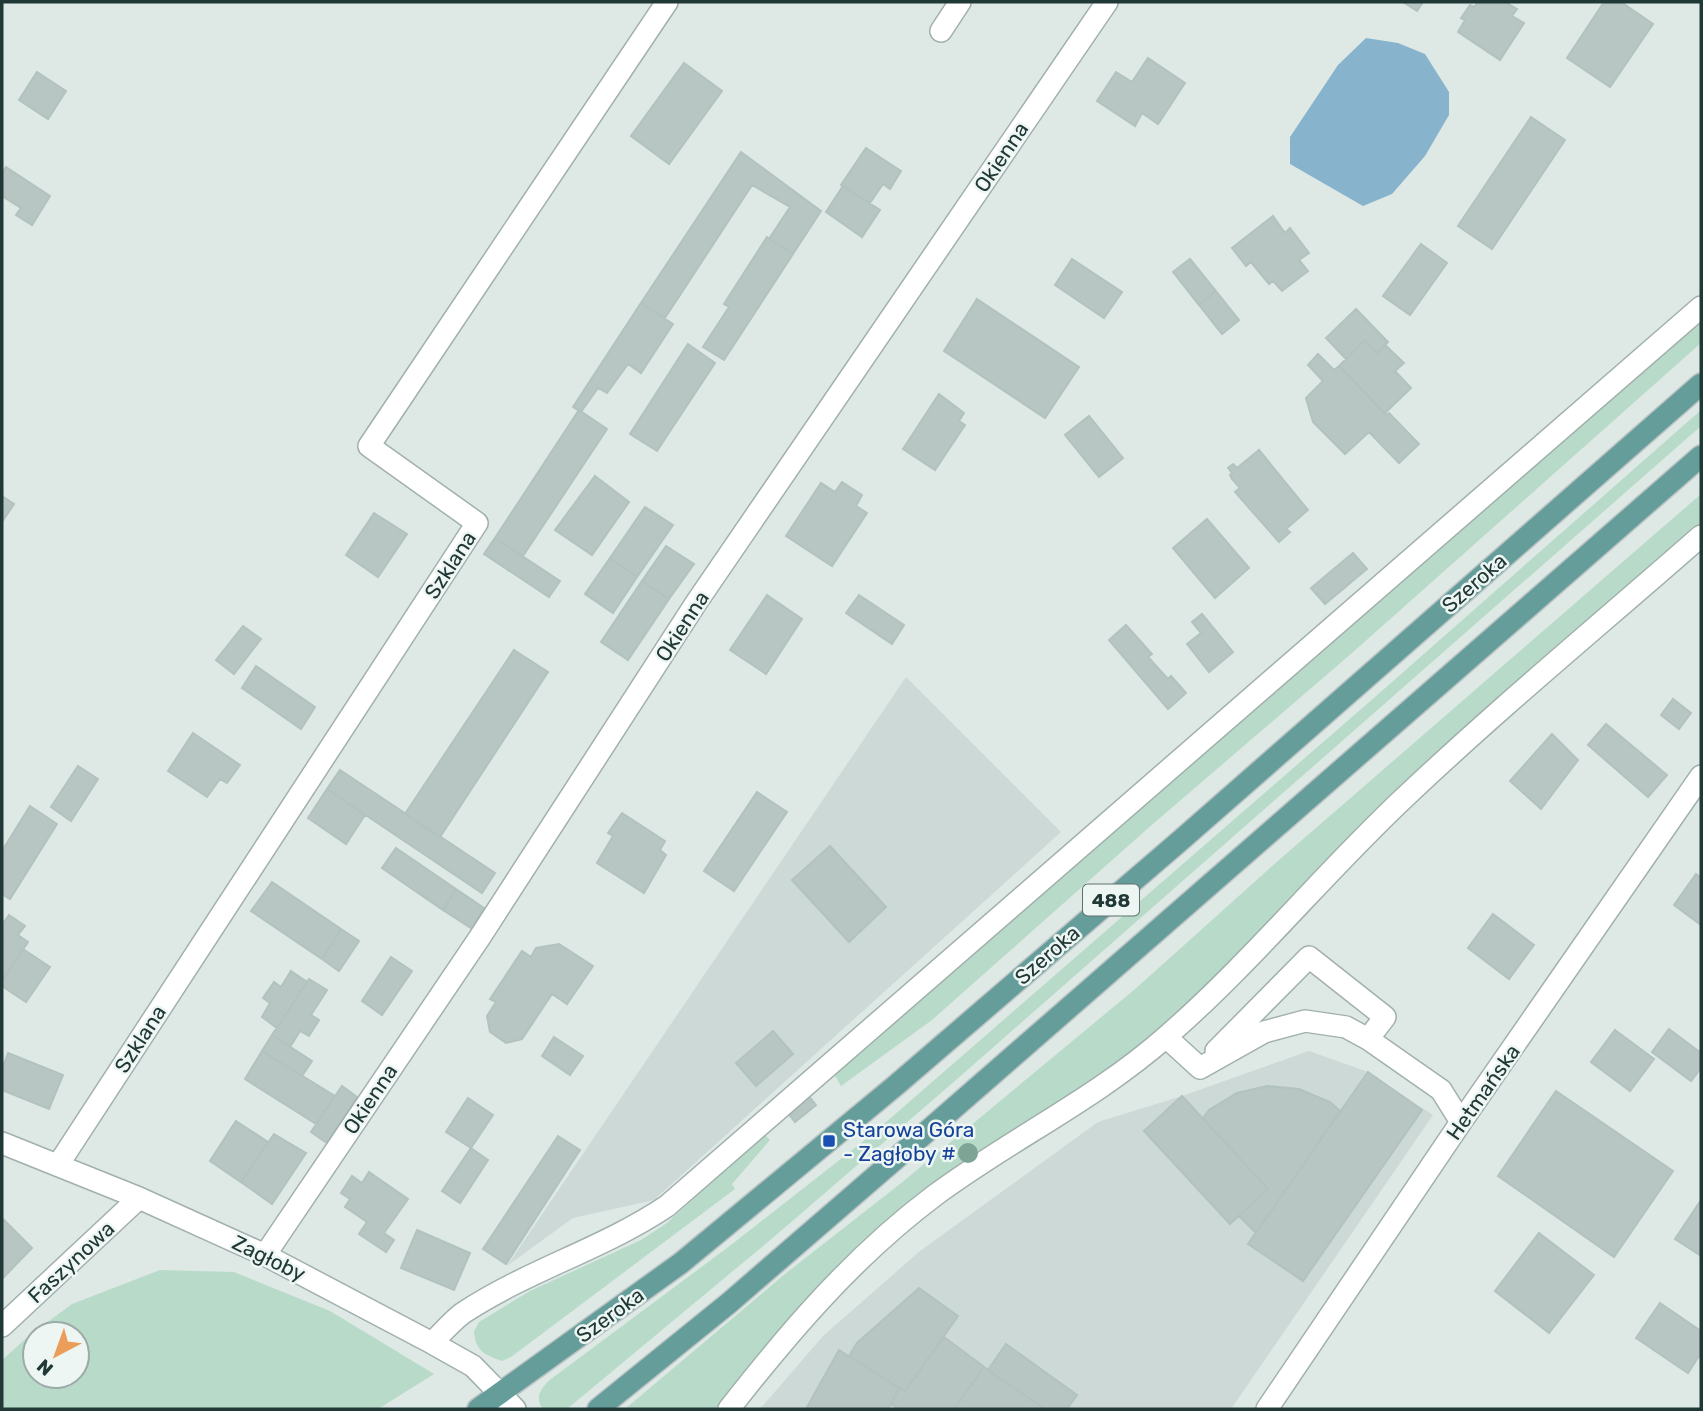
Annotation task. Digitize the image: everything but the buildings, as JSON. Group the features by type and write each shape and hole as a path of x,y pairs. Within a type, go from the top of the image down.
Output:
{"main road":[{"name":"Szeroka","path":"501,1393 681,1263 886,1094 1181,840 1701,384"},
{"name":"488","path":"598,1409 729,1303 1701,456"},
{"name":"488","path":"478,1409 501,1393"}],"street":[{"name":"Szklana","path":"58,1165 477,523 369,446 667,2"},
{"path":"941,31 960,2"},
{"name":"Okienna","path":"265,1255 480,937 696,603 1107,2"},
{"path":"432,1342 461,1314 527,1276 637,1227 667,1206 1701,307"},
{"path":"729,1409 781,1342 822,1297 909,1216 976,1167 1072,1107 1166,1037 1227,980 1403,799 1701,536"},
{"name":"Hetmańska","path":"1267,1409 1461,1122 1701,776"},
{"path":"1200,1068 1309,957 1385,1017 1368,1039"},
{"path":"1200,1068 1264,1032 1305,1021 1346,1027 1368,1039 1441,1090 1461,1122"},
{"path":"1166,1037 1200,1068"},
{"name":"Zagłoby","path":"2,1143 139,1198 265,1255 473,1366 515,1409"},
{"name":"Faszynowa","path":"2,1326 139,1198"}],"shaded area":[{"path":"906,677 1061,832 654,1200 573,1218 507,1266"},
{"path":"1309,1051 1368,1072 1433,1115 1231,1409 760,1409 823,1336 920,1251 1098,1122 1182,1096"}],"green space":[{"path":"1701,317 1701,343 932,1020 841,1086 834,1074"},
{"path":"1701,410 1701,426 956,1080 775,1236 567,1409 543,1409 539,1401 540,1393 551,1379 731,1245 870,1136"},
{"path":"1701,494 1701,525 1383,806 1331,855 1244,950 1157,1033 1098,1077 923,1192 869,1236 803,1303 717,1409 625,1409 785,1274 900,1184 1134,990 1279,860"},
{"path":"764,1134 770,1140 732,1184 735,1189 511,1357 502,1361 479,1348 474,1331 479,1322 530,1291 641,1240 667,1223"},
{"path":"160,1270 234,1272 330,1311 434,1374 378,1409 2,1409 2,1360 21,1343 21,1390 91,1390 91,1320 50,1320 72,1304"}],"water":[{"path":"1366,38 1398,43 1425,54 1449,92 1449,115 1425,156 1392,194 1363,206 1290,164 1290,137 1338,65"}],"place":[{"name":"Starowa Góra - Zagłoby #","path":"829,1141"}]}
